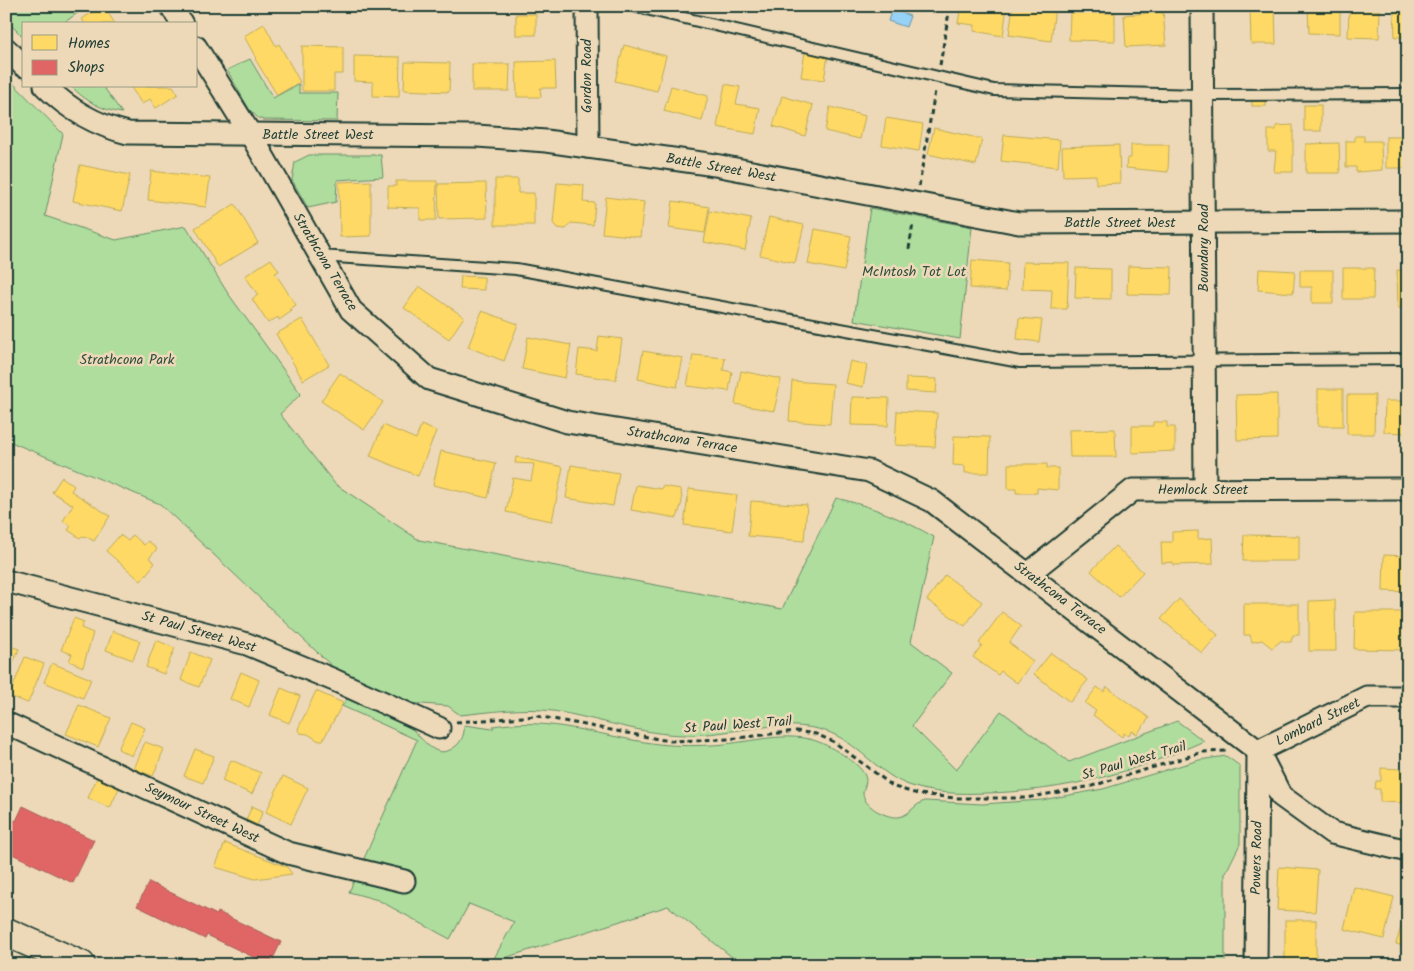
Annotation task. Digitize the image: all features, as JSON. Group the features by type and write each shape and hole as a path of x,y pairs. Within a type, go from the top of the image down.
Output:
{"main road":[{"path":"6,932 81,965"},
{"path":"7,940 39,965"},
{"path":"7,940 58,965"}],"street":[{"path":"171,6 181,22"},
{"name":"Gordon Road","path":"587,6 588,147"},
{"name":"Boundary Road","path":"1202,6 1205,490"},
{"path":"6,49 22,64"},
{"name":"Strathcona Terrace","path":"198,50 252,135 351,310 429,379 567,422 869,471 932,501 1258,751"},
{"name":"Battle Street West","path":"46,88 77,113 89,120 103,127 128,133 477,136 588,147 715,165 1019,223 1408,221"},
{"name":"Hemlock Street","path":"1028,574 1133,490 1408,490"},
{"name":"St Paul Street West","path":"6,581 247,644 334,680 439,728"},
{"name":"Lombard Street","path":"1258,751 1367,697 1408,697"},
{"name":"Seymour Street West","path":"6,723 288,853 404,881"},
{"path":"1258,751 1280,796 1332,833 1408,851"},
{"name":"Powers Road","path":"1256,965 1258,751"}],"lane":[{"path":"633,6 994,90 1203,94 1408,94"},
{"path":"320,256 516,270 1020,362 1204,359 1408,359"}],"path":[{"path":"919,186 950,6"},
{"path":"909,249 914,220"},
{"name":"St Paul West Trail","path":"439,728 462,720 538,716 669,741 729,739 796,731 816,734 834,742 894,787 918,794 956,798 1026,798 1092,786 1204,752 1258,751"}],"green space":[{"path":"6,6 74,6 79,12 65,22 22,22 22,36 6,20"},
{"path":"250,59 273,98 299,84 299,93 338,93 337,121 264,120 258,118 249,109 227,70"},
{"name":"Strathcona Park","path":"6,76 63,134 45,216 116,240 186,226 227,292 301,394 280,414 335,484 419,540 782,609 836,498 849,501 911,524 934,537 911,642 952,673 912,726 956,770 1001,711 1069,762 1177,721 1204,741 1125,771 1072,784 1016,792 946,793 925,790 906,784 884,771 842,739 831,733 802,726 769,727 687,735 670,734 542,710 506,710 460,715 448,706 396,702 353,686 160,504 6,440"},
{"path":"73,88 104,88 122,113 108,110 82,96"},
{"path":"309,155 381,155 383,177 337,180 336,202 308,208 292,180 295,162"},
{"name":"McIntosh Tot Lot","path":"870,208 972,227 960,339 854,320"},
{"path":"347,699 405,724 428,745 441,752 448,751 458,744 463,734 464,725 493,729 493,726 514,724 553,725 651,743 696,746 775,737 813,740 834,749 857,765 866,778 863,794 868,804 883,814 894,817 903,816 925,801 982,804 1042,800 1103,789 1199,760 1226,756 1240,766 1240,844 1225,874 1225,965 742,965 668,906 492,962 514,922 469,904 450,939 378,900 349,892 417,740 342,706"}],"water":[{"path":"892,9 910,16 906,27 888,21"}],"building: Homes":[{"path":"79,6 92,6 83,12"},
{"path":"104,6 114,22 84,22 82,19"},
{"path":"914,6 936,6 933,13"},
{"path":"961,6 1007,6 1003,36 974,31 975,25 958,23"},
{"path":"1013,6 1055,7 1051,41 1009,35"},
{"path":"1250,6 1275,6 1276,44 1251,44"},
{"path":"1308,6 1340,6 1340,34 1309,33"},
{"path":"1394,8 1408,8 1408,37 1395,37"},
{"path":"1349,10 1380,10 1379,38 1348,37"},
{"path":"1163,12 1166,45 1126,47 1124,15"},
{"path":"1070,13 1115,13 1115,41 1069,40"},
{"path":"516,14 536,14 536,35 516,35"},
{"path":"264,24 276,46 279,44 300,82 277,95 255,59 244,36"},
{"path":"624,45 666,56 657,91 615,81"},
{"path":"302,46 343,47 343,74 334,74 334,91 302,91"},
{"path":"805,52 828,55 824,80 801,77"},
{"path":"354,56 400,57 399,97 373,96 373,82 354,81"},
{"path":"555,61 556,88 540,88 541,97 517,97 516,62"},
{"path":"405,62 450,63 449,92 404,90"},
{"path":"472,64 510,64 509,91 472,91"},
{"path":"725,84 740,87 736,104 760,108 755,134 717,127"},
{"path":"671,86 708,96 702,121 664,111"},
{"path":"131,88 174,88 178,94 156,108 150,99 142,104"},
{"path":"782,96 813,105 805,136 773,126"},
{"path":"1252,98 1266,98 1266,106 1252,106"},
{"path":"1304,105 1321,105 1321,131 1304,131"},
{"path":"830,107 865,116 860,139 825,131"},
{"path":"886,118 923,124 919,151 882,145"},
{"path":"1293,125 1293,172 1274,172 1276,151 1268,151 1268,130 1276,130 1276,126"},
{"path":"934,128 982,139 976,165 928,154"},
{"path":"1004,135 1060,140 1058,167 1001,161"},
{"path":"1355,136 1364,136 1364,141 1381,141 1382,170 1356,172 1356,167 1346,167 1346,141 1355,141"},
{"path":"1386,137 1408,137 1408,168 1386,168"},
{"path":"1339,143 1340,173 1306,173 1306,144"},
{"path":"1119,145 1120,183 1096,184 1096,175 1063,176 1062,147"},
{"path":"1131,145 1169,145 1168,172 1126,168 1127,158 1131,158"},
{"path":"80,165 130,175 122,211 73,201"},
{"path":"151,171 210,178 206,207 148,200"},
{"path":"495,179 518,179 518,193 534,193 534,225 495,225"},
{"path":"371,181 371,236 340,237 339,182"},
{"path":"396,181 437,181 436,220 420,220 420,208 388,207 388,186 396,186"},
{"path":"486,183 487,218 439,219 438,184"},
{"path":"557,183 584,185 583,202 595,203 593,225 571,223 566,229 557,228 553,223"},
{"path":"606,197 644,202 640,237 602,233"},
{"path":"673,201 709,207 705,233 669,228"},
{"path":"235,204 258,243 218,267 195,228"},
{"path":"710,211 751,219 745,250 704,242"},
{"path":"769,217 804,225 795,263 760,255"},
{"path":"815,229 851,236 844,271 808,264"},
{"path":"271,259 279,271 275,273 296,305 290,309 292,311 279,320 278,317 268,323 252,299 258,295 245,276"},
{"path":"972,260 1008,263 1006,291 970,288"},
{"path":"1023,262 1069,263 1067,309 1051,309 1052,290 1022,289"},
{"path":"1128,266 1172,267 1171,295 1127,294"},
{"path":"1076,268 1111,269 1111,299 1075,298"},
{"path":"1343,268 1374,268 1373,299 1343,299"},
{"path":"1259,269 1295,271 1293,293 1258,290"},
{"path":"1300,270 1333,270 1333,303 1312,303 1312,287 1300,287"},
{"path":"1397,270 1408,271 1408,308 1398,308"},
{"path":"461,276 484,277 484,290 460,289"},
{"path":"419,286 464,317 449,339 404,308"},
{"path":"482,311 518,324 504,361 468,347"},
{"path":"1019,318 1042,320 1039,342 1017,339"},
{"path":"302,319 329,365 303,380 276,334"},
{"path":"599,336 622,339 616,380 576,374 579,349 597,351"},
{"path":"528,337 571,345 565,378 522,369"},
{"path":"643,351 683,358 677,387 638,379"},
{"path":"693,355 725,358 723,370 732,372 729,391 687,386"},
{"path":"850,361 867,365 863,387 845,383"},
{"path":"741,371 781,379 774,411 735,404"},
{"path":"340,373 383,402 364,430 321,401"},
{"path":"906,378 937,379 936,393 906,391"},
{"path":"792,381 833,384 830,424 789,421"},
{"path":"1318,389 1343,389 1343,426 1318,426"},
{"path":"1277,394 1277,439 1237,440 1236,395"},
{"path":"1347,395 1375,395 1374,434 1347,434"},
{"path":"852,397 889,398 888,426 851,425"},
{"path":"1385,401 1408,401 1408,433 1384,432"},
{"path":"897,411 937,413 935,447 895,445"},
{"path":"1153,422 1167,422 1167,427 1175,427 1175,451 1132,453 1132,426 1153,426"},
{"path":"383,425 416,439 421,425 436,431 418,476 370,456"},
{"path":"1115,429 1116,457 1070,457 1069,430"},
{"path":"954,436 990,437 989,473 965,473 965,466 953,465"},
{"path":"441,451 496,463 488,498 433,485"},
{"path":"516,457 563,467 552,521 506,512 513,478 531,481 534,464 515,463"},
{"path":"1008,464 1047,464 1047,468 1058,468 1058,490 1037,488 1037,493 1016,493 1016,489 1008,489"},
{"path":"571,465 619,473 613,506 566,498"},
{"path":"62,477 74,486 71,491 110,516 94,541 87,537 82,536 80,538 68,530 71,526 63,521 73,505 52,492"},
{"path":"636,485 662,489 662,486 681,489 682,502 677,518 631,510"},
{"path":"689,489 737,495 732,531 684,525"},
{"path":"751,501 807,505 804,541 748,536"},
{"path":"1198,531 1198,539 1212,538 1213,564 1173,565 1173,562 1162,563 1161,542 1172,542 1172,532"},
{"path":"120,535 128,541 133,535 144,545 148,541 157,549 149,558 155,563 141,581 106,551"},
{"path":"1244,535 1299,536 1299,561 1243,561"},
{"path":"1115,546 1143,572 1119,597 1091,571"},
{"path":"1384,555 1408,556 1408,592 1383,591"},
{"path":"945,575 982,602 965,626 927,600"},
{"path":"1179,599 1218,635 1202,653 1161,619"},
{"path":"1335,600 1336,651 1309,651 1309,601"},
{"path":"1244,604 1299,604 1299,635 1293,635 1291,642 1282,640 1272,648 1262,640 1252,642 1250,635 1244,635"},
{"path":"6,606 12,607 9,627 6,627"},
{"path":"1002,612 1021,626 1009,643 1033,661 1017,683 1001,671 998,675 973,657 982,645 979,643"},
{"path":"1355,612 1408,612 1408,650 1354,649"},
{"path":"74,618 84,622 81,628 93,633 83,667 69,661 72,654 61,650"},
{"path":"113,631 140,641 133,660 106,650"},
{"path":"156,640 175,648 164,674 146,667"},
{"path":"10,646 19,649 6,680 6,654"},
{"path":"191,652 210,660 199,687 181,680"},
{"path":"1051,653 1088,680 1070,702 1034,674"},
{"path":"25,657 44,664 28,703 9,696"},
{"path":"52,663 91,679 83,698 44,682"},
{"path":"241,672 259,680 249,707 230,699"},
{"path":"1097,687 1104,692 1107,687 1149,718 1137,734 1132,731 1128,736 1124,733 1122,737 1093,715 1096,711 1085,703"},
{"path":"281,688 300,696 289,723 270,715"},
{"path":"316,691 343,703 323,740 319,741 308,734 300,733 298,729"},
{"path":"79,705 111,718 98,747 66,734"},
{"path":"131,722 145,728 132,756 118,749"},
{"path":"145,742 164,749 153,776 134,769"},
{"path":"195,749 214,756 203,783 184,776"},
{"path":"231,760 261,773 252,794 222,781"},
{"path":"1381,768 1408,771 1405,803 1380,802 1380,789 1375,789 1376,781 1381,781"},
{"path":"283,776 308,788 291,824 266,812"},
{"path":"97,778 119,788 110,808 88,798"},
{"path":"252,806 263,811 257,825 246,820"},
{"path":"225,843 287,867 292,874 255,879 215,867"},
{"path":"1279,867 1318,870 1315,912 1277,910"},
{"path":"1354,887 1394,897 1384,939 1344,929"},
{"path":"1408,903 1408,947 1396,944"},
{"path":"1285,920 1316,920 1316,963 1285,963"}],"building: Shops":[{"path":"23,806 94,840 73,883 6,851 6,817 16,821"},
{"path":"149,882 217,915 218,912 281,942 270,965 207,935 205,939 137,906"}]}
